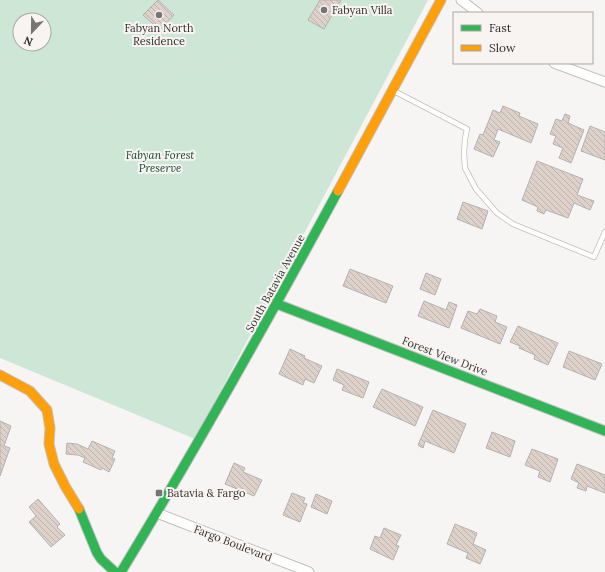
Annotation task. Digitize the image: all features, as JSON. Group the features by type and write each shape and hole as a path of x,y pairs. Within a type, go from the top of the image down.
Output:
{"main road":[{"name":"South Batavia Avenue","path":"121,572 158,513 277,304 441,0"},
{"name":"Forest View Drive","path":"277,304 605,431"},
{"path":"0,375 30,390 47,410 50,428 49,444 54,464 65,486 82,512 97,553 101,559 115,572"}],"street":[{"path":"462,0 477,12"},
{"path":"557,64 605,82"},
{"name":"Fargo Boulevard","path":"158,513 309,572"}],"lane":[{"path":"392,90 467,129 464,146 465,168 476,189 497,213 513,224 594,257 605,232"}],"path":[{"path":"0,57 85,112 97,118 109,115 132,92 156,73 180,67 214,68 228,63 255,38"}],"green space":[{"name":"Fabyan Forest Preserve","path":"0,0 428,0 195,439 0,358"}],"building":[{"name":"Fabyan North Residence","path":"158,0 174,15 160,30 143,15"},
{"name":"Fabyan Villa","path":"320,0 341,0 324,29 308,20"},
{"path":"503,106 520,113 519,116 538,124 531,143 498,129 494,140 500,142 493,157 474,149 480,134 483,135 493,110 500,113"},
{"path":"565,114 570,116 568,123 584,130 571,163 559,158 563,148 553,144 556,136 550,134 556,119 562,121"},
{"path":"590,126 605,132 605,160 581,151"},
{"path":"537,161 583,179 577,195 594,201 590,210 574,203 568,218 546,210 544,214 537,211 538,207 522,200"},
{"path":"463,202 488,211 482,229 457,219"},
{"path":"350,269 393,286 386,303 343,286"},
{"path":"426,273 441,279 435,295 420,289"},
{"path":"424,301 446,310 449,302 457,305 449,328 418,316"},
{"path":"480,309 497,316 495,322 507,327 500,344 461,328 468,311 477,314"},
{"path":"518,326 558,343 548,365 534,359 535,355 510,342"},
{"path":"290,349 305,356 304,358 322,366 314,383 305,379 303,385 279,374"},
{"path":"569,351 602,364 595,380 563,367"},
{"path":"337,369 369,382 363,398 342,390 344,385 333,380"},
{"path":"382,389 423,407 415,426 373,407"},
{"path":"433,410 466,424 454,453 425,441 423,448 418,445"},
{"path":"0,421 11,426 4,446 10,448 0,476"},
{"path":"492,432 515,441 510,457 486,448"},
{"path":"92,441 115,451 112,458 115,459 109,472 102,468 101,470 83,462 85,458 78,455 66,454 67,443 77,444 88,449"},
{"path":"532,449 558,459 550,482 538,477 540,471 525,465"},
{"path":"234,463 245,468 243,472 262,480 254,496 225,484"},
{"path":"577,464 605,475 605,493 587,486 586,491 577,488 579,483 571,479"},
{"path":"292,493 305,498 303,503 307,504 300,522 283,515"},
{"path":"316,494 332,501 327,514 311,507"},
{"path":"38,499 60,524 57,527 65,535 51,547 29,522 36,516 29,507"},
{"path":"455,524 477,533 473,544 486,550 480,564 466,558 468,553 447,544"},
{"path":"384,528 401,535 396,545 399,546 393,560 370,549 375,536 380,538"}],"traffic: fast":[{"path":"121,572 232,383 338,191"},
{"path":"277,304 605,431"},
{"path":"79,509 97,553 101,559 115,572"}],"traffic: slow":[{"path":"338,191 441,0"},
{"path":"0,375 30,391 47,410 50,428 49,444 54,464 79,509"}],"place":[{"name":"Fabyan Villa","path":"324,10"},
{"name":"Fabyan North Residence","path":"159,15"},
{"name":"Batavia & Fargo","path":"159,493"}]}
